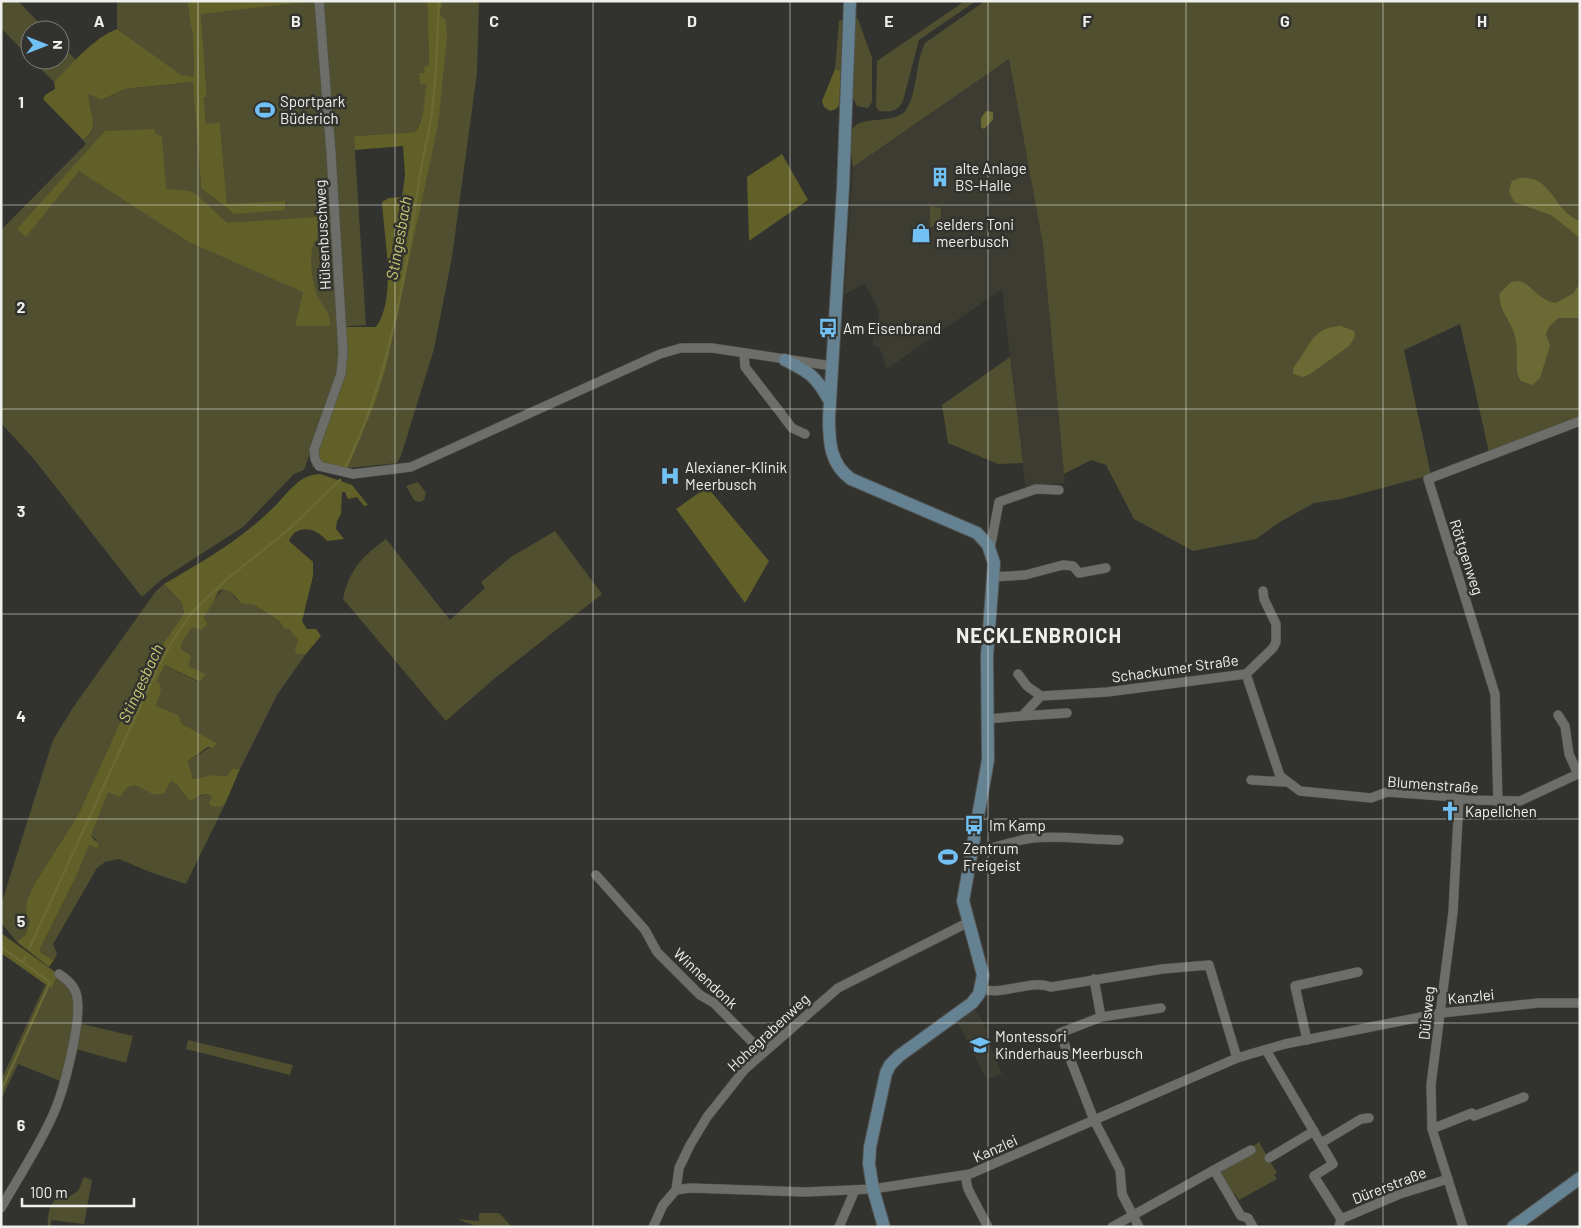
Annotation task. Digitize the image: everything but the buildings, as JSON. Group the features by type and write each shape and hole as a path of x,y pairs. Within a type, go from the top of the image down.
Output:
{"main road":[{"path":"850,1 843,188 830,402 830,447 837,465 846,476 973,531 981,536 990,549 993,559 987,666 988,768 964,901 982,965 982,989 972,1003 899,1056 888,1069 870,1147 869,1164 872,1189 884,1227"},
{"path":"785,360 812,374 830,402"},
{"path":"1513,1227 1580,1178"}],"street":[{"name":"Hülsenbuschweg","path":"319,1 331,152 343,353 341,374 314,450 316,462 322,468 353,474 404,469 466,443 667,351 698,347 744,353"},
{"path":"805,434 792,428 774,405 746,367 744,353 832,366"},
{"name":"Röttgenweg","path":"1498,802 1495,694 1428,480 1580,421"},
{"path":"990,549 999,502 1036,489 1059,490"},
{"path":"993,577 1025,574 1063,565 1073,566 1079,573 1106,568"},
{"name":"Schackumer Straße","path":"1041,696 1108,692 1246,674 1273,648 1276,642 1276,624 1264,599 1263,592"},
{"path":"1018,674 1028,686 1041,696 1022,716"},
{"path":"1246,674 1280,776 1285,782"},
{"path":"988,719 1067,713"},
{"name":"Blumenstraße","path":"1251,780 1285,782 1296,790 1306,793 1371,798 1387,792 1498,802 1520,801 1579,773 1569,754 1565,726 1558,716"},
{"name":"Dülsweg","path":"1460,799 1452,912 1431,1085 1432,1129 1463,1227"},
{"path":"972,849 988,849 1017,840 1047,837 1119,840"},
{"name":"Winnendonk","path":"596,875 645,930 657,952 700,995 714,1003 763,1053"},
{"name":"Hohegrabenweg","path":"653,1227 663,1204 676,1190 679,1168 707,1117 727,1090 763,1053 838,988 969,922"},
{"path":"982,989 998,991 1044,984 1051,986 1199,964 1209,965 1237,1058"},
{"path":"1307,1040 1295,986 1358,972"},
{"path":"1,1208 52,1118 68,1064 78,1020 78,1004 73,986 59,974"},
{"path":"1094,979 1101,1017"},
{"name":"Kanzlei","path":"676,1190 690,1188 761,1191 855,1190 965,1174 1237,1058 1307,1040 1440,1013 1538,1003 1580,1003"},
{"path":"1139,1227 1122,1194 1120,1170 1094,1120 1060,1033 1101,1017 1161,1008"},
{"name":"Dürerstraße","path":"1266,1050 1333,1164 1314,1176 1340,1223 1400,1194 1448,1179"},
{"path":"1432,1129 1472,1113 1474,1116 1524,1097"},
{"path":"1321,1143 1361,1119 1369,1118"},
{"path":"1269,1158 1314,1132"},
{"path":"1112,1227 1124,1224 1133,1216 1251,1150"},
{"path":"1214,1170 1241,1216 1248,1218 1253,1227"},
{"path":"965,1174 968,1189 988,1227"},
{"path":"839,1227 855,1190"}],"shaded area":[{"path":"1,1 18,1 36,20 20,20 20,48 1,28"},
{"path":"126,1 187,1 193,38 194,77 181,76 117,29 117,3"},
{"path":"187,1 316,1 201,14 207,97 204,97 206,124 220,123 227,204 285,201 285,210 234,214 201,188 193,82 125,89 102,100 88,94 93,125 89,135 83,140 43,99 45,95 55,89 54,82 66,70 70,70 70,65 83,52 108,33 117,29 181,75 194,77 193,38"},
{"path":"316,1 427,1 429,65 425,73 419,74 425,84 426,95 418,128 415,132 354,136 366,325 339,327 338,373 304,470 294,474 243,527 161,580 142,597 33,458 1,423 1,230 86,144 83,140 89,136 93,125 87,93 103,100 125,89 194,82 201,188 231,212 284,201 227,205 220,124 206,124 204,96 207,96 201,13"},
{"path":"427,1 443,1 439,14 446,20 447,38 438,125 386,368 376,401 348,468 312,467 338,390 345,327 376,327 382,315 388,284 388,267 382,202 389,198 402,197 405,175 403,146 355,150 354,136 415,132 418,127 424,110 426,85 420,84 419,73 425,73 424,67 429,65"},
{"path":"443,1 479,1 477,73 452,257 434,349 401,456 397,463 348,468 376,401 386,368 439,7"},
{"path":"965,1 976,1 919,40 901,105 893,110 879,111 876,107 877,61"},
{"path":"985,1 1580,1 1580,418 1489,452 1460,324 1404,350 1431,475 1341,499 1314,503 1280,522 1256,539 1193,551 1134,519 1106,465 1091,460 1064,474 1043,245 1009,59 853,167 850,140 851,132 855,126 868,121 894,118 901,115 906,110 913,94 925,43"},
{"path":"854,15 858,19 872,58 872,102 868,108 857,106 852,96"},
{"path":"843,19 841,70 835,69 839,21"},
{"path":"70,54 76,60 70,66"},
{"path":"1009,59 1043,245 1065,483 1025,487 1002,289 887,369 880,348 872,344 879,316 878,309 865,284 844,295 853,167"},
{"path":"835,69 841,70 839,105 836,109 830,111 824,107 822,101"},
{"path":"42,70 66,70 54,82"},
{"path":"986,111 993,112 993,120 984,129 981,127 981,118"},
{"path":"154,129 155,133 162,137 166,189 190,191 197,195 227,223 330,216 331,232 316,240 313,245 311,258 315,287 319,299 328,314 330,326 295,326 303,292 189,242 79,171 26,237 17,229 105,131"},
{"path":"782,154 808,200 749,241 747,177"},
{"path":"1519,178 1530,178 1546,187 1563,210 1580,221 1580,238 1551,215 1514,202 1509,191 1512,181"},
{"path":"930,206 940,208 941,215 937,223 930,228"},
{"path":"1511,282 1523,282 1544,299 1556,303 1574,293 1580,283 1580,318 1558,318 1549,327 1546,334 1550,346 1540,378 1532,385 1521,381 1518,376 1515,338 1500,303 1500,293"},
{"path":"1341,326 1354,331 1355,337 1349,346 1310,374 1303,377 1293,374 1294,366 1315,336 1325,329"},
{"path":"1010,357 1023,463 998,464 948,443 942,405"},
{"path":"320,474 352,485 368,505 364,506 357,497 348,499 345,492 342,492 341,514 337,521 336,529 344,539 327,541 318,533 307,529 296,532 289,541 313,562 313,576 302,621 307,629 316,629 321,636 305,655 297,654 295,650 298,640 289,629 284,629 280,622 254,605 241,603 231,592 223,589 219,591 204,618 208,624 201,630 192,627 181,644 181,649 191,657 188,666 206,674 200,682 165,665 157,681 161,690 156,706 179,715 181,723 217,743 213,748 208,747 188,761 193,779 212,775 226,776 233,768 240,769 225,804 220,807 211,806 209,802 212,798 208,794 201,795 192,800 188,799 176,784 171,781 164,794 155,795 132,785 120,797 108,792 91,836 99,845 97,848 89,845 77,875 40,949 41,953 54,960 49,967 17,942 26,934 30,921 26,914 27,901 36,881 78,815 141,676 184,613 182,603 164,584 238,538 301,480"},
{"path":"418,482 426,493 424,500 419,502 414,500 406,486"},
{"path":"707,487 769,561 745,603 676,509"},
{"path":"555,531 602,594 495,678 446,721 343,599 349,579 358,564 386,539 450,620 485,588 481,582 511,557"},
{"path":"164,584 182,603 184,613 141,676 78,815 36,881 26,914 30,921 26,934 17,942 2,924 2,902 53,740 72,709 156,591"},
{"path":"223,589 231,592 238,601 254,605 272,616 280,622 284,629 289,629 299,640 297,654 305,655 277,695 240,769 233,768 226,776 212,775 193,779 188,761 217,743 181,723 179,715 156,706 157,681 165,665 199,682 206,674 188,666 188,653 181,649 181,644 192,626 208,624 204,618 210,604"},
{"path":"171,781 176,784 188,799 208,794 220,807 225,804 186,884 119,859 105,862 97,868 53,944 57,954 54,960 41,953 40,949 77,875 89,844 97,840 91,836 108,791 124,790 136,784 155,795 164,794"},
{"path":"1,933 58,974 52,989 1,953"},
{"path":"58,974 67,980 78,1004 63,1082 18,1064 1,1100 1,1080 45,985 52,989"},
{"name":"Montessori Kinderhaus Meerbusch","path":"973,1007 989,1031 985,1033 1002,1074 987,1080 956,1019"},
{"path":"78,1023 133,1036 126,1063 72,1048"},
{"path":"188,1040 293,1065 290,1075 186,1049"},
{"path":"1259,1142 1277,1173 1274,1175 1277,1179 1239,1200 1235,1194 1232,1196 1216,1171"},
{"path":"84,1177 92,1180 84,1224 51,1220 51,1227 48,1227 49,1211 54,1201 57,1198 64,1200 78,1191"},
{"path":"479,1213 499,1213 512,1227 478,1227 457,1219 479,1221"}],"waterway":[{"name":"Stingesbach","path":"344,470 360,436 373,401 384,365 401,292 420,172 432,111 439,1"},
{"name":"Stingesbach","path":"30,947 159,665 173,640 193,611 227,579 288,530 340,480"},
{"name":"Stingesbach","path":"1,947 50,982 1,1091"},
{"name":"Stingesbach","path":"23,962 25,957"}],"place":[{"name":"Sportpark Büderich","path":"265,110"},
{"name":"alte Anlage BS-Halle","path":"940,177"},
{"name":"selders Toni meerbusch","path":"921,233"},
{"name":"Am Eisenbrand","path":"828,328"},
{"name":"Alexianer-Klinik Meerbusch","path":"670,476"},
{"name":"Kapellchen","path":"1450,811"},
{"name":"Im Kamp","path":"974,825"},
{"name":"Zentrum Freigeist","path":"948,857"},
{"name":"Montessori Kinderhaus Meerbusch","path":"980,1045"}],"district":[{"name":"NECKLENBROICH","path":"1039,635"}]}
